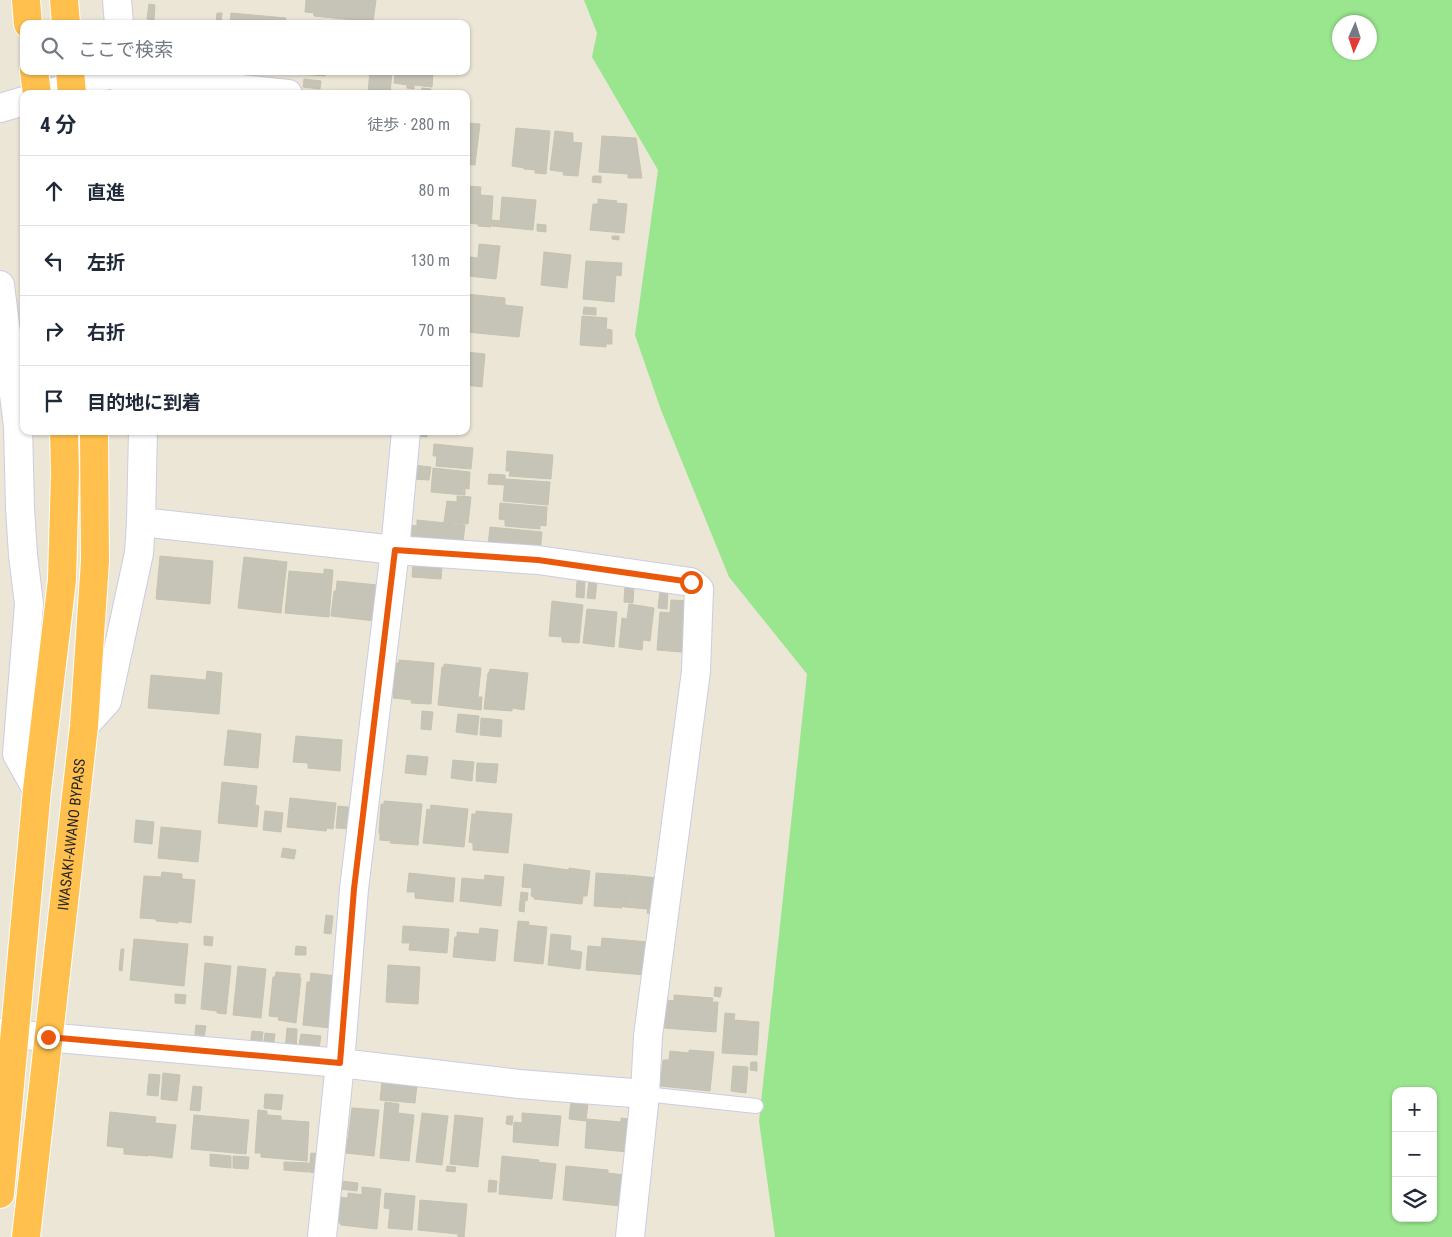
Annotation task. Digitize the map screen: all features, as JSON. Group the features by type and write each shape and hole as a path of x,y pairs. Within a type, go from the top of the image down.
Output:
{"highway":[{"path":"26,0 28,20"},
{"path":"64,0 66,20"},
{"path":"35,75 36,90"},
{"path":"70,75 72,90"},
{"path":"0,1194 7,1033 62,580 64,435"},
{"name":"IWASAKI-AWANO BYPASS","path":"26,1237 84,726 96,561 94,435"}],"street":[{"path":"117,0 119,20"},
{"path":"60,90 108,75 124,80 185,83 251,90"},
{"path":"0,108 20,102"},
{"path":"0,285 18,426 10,507 22,555 28,604 17,754 37,790"},
{"path":"84,726 107,701 139,554 143,435"},
{"path":"322,1237 340,1063 354,889 395,550 406,435"},
{"path":"141,522 395,550 538,560 691,582 699,589 696,671 649,1027 645,1094 630,1237"},
{"path":"7,1033 340,1063 519,1084 645,1094"}],"lane":[{"path":"645,1094 756,1106"}],"green space":[{"path":"584,0 1452,0 1452,1237 775,1237 759,1121 807,674 729,577 661,410 635,335 658,170 592,57 597,33"}],"building":[{"path":"306,0 376,0 373,20 314,16 314,13 305,12"},
{"path":"149,4 155,5 154,20 147,19"},
{"path":"217,13 222,13 221,20 216,20"},
{"path":"231,13 286,18 286,20 230,20"},
{"path":"370,75 392,75 390,90 368,90"},
{"path":"395,75 433,75 432,87 414,85 414,89 407,88 407,85 394,83"},
{"path":"304,79 321,81 320,89 303,87"},
{"path":"470,123 480,124 475,165 470,164"},
{"path":"516,128 550,131 546,174 535,173 535,170 512,166"},
{"path":"555,131 573,133 573,142 582,143 578,176 563,175 564,172 550,170"},
{"path":"602,136 636,138 642,178 628,178 628,174 599,172"},
{"path":"593,176 601,176 601,183 592,182"},
{"path":"470,186 481,187 478,224 470,223"},
{"path":"480,195 493,196 491,227 478,226"},
{"path":"502,197 536,200 533,230 492,226 492,220 500,221"},
{"path":"598,199 627,204 624,233 590,230 593,204 598,204"},
{"path":"537,224 546,225 546,232 537,231"},
{"path":"612,236 619,236 619,240 612,239"},
{"path":"479,244 500,246 496,279 470,276 470,257 478,258"},
{"path":"544,252 571,255 567,288 541,285"},
{"path":"586,261 622,263 621,276 616,275 614,302 583,299"},
{"path":"470,294 505,298 505,305 523,307 519,337 470,332"},
{"path":"584,307 596,308 596,315 583,314"},
{"path":"582,316 607,318 606,329 612,330 612,344 606,344 606,347 580,345"},
{"path":"470,352 485,354 482,387 470,386"},
{"path":"427,435 427,437 413,436"},
{"path":"434,444 473,448 471,469 436,466 437,456 433,456"},
{"path":"507,451 553,455 551,479 509,476 510,471 506,471"},
{"path":"412,465 431,467 429,480 411,479"},
{"path":"433,468 470,472 469,489 465,488 465,495 431,492"},
{"path":"489,474 505,475 505,485 488,484"},
{"path":"505,479 550,482 548,505 503,501"},
{"path":"457,496 471,497 468,524 444,522 447,501 457,502"},
{"path":"500,503 547,507 546,526 540,525 540,529 505,526 505,520 499,519"},
{"path":"417,520 465,525 463,542 407,541 409,525 417,526"},
{"path":"490,527 542,532 540,554 488,546"},
{"path":"160,556 213,561 210,604 156,599"},
{"path":"244,557 287,562 281,613 238,608"},
{"path":"413,563 442,566 441,579 412,577"},
{"path":"324,569 333,570 329,617 285,613 289,571 324,574"},
{"path":"337,581 377,585 376,621 331,616"},
{"path":"577,581 585,581 584,598 576,597"},
{"path":"589,581 597,582 595,599 587,598"},
{"path":"625,585 634,586 633,603 624,602"},
{"path":"660,590 668,590 667,609 658,608"},
{"path":"671,600 689,601 685,614 682,652 657,650 660,612 670,613"},
{"path":"552,601 583,605 579,643 562,642 562,637 549,636"},
{"path":"629,604 654,608 650,641 643,640 642,650 619,647 622,618 627,619"},
{"path":"587,609 617,612 614,647 583,643"},
{"path":"399,660 434,663 431,704 411,703 412,700 393,698 396,663 399,663"},
{"path":"444,664 481,668 478,697 482,697 481,710 438,705 442,667 444,667"},
{"path":"490,669 528,673 524,710 512,708 512,711 484,709"},
{"path":"207,671 222,673 219,714 148,708 151,675 206,680"},
{"path":"422,711 433,712 431,730 421,729"},
{"path":"458,714 479,716 477,735 456,732"},
{"path":"481,718 502,720 501,737 480,735"},
{"path":"228,730 261,734 258,768 224,765"},
{"path":"296,736 342,740 340,771 308,768 308,763 293,762"},
{"path":"407,755 428,757 426,775 405,773"},
{"path":"453,760 474,762 472,781 451,778"},
{"path":"477,763 498,764 496,783 476,781"},
{"path":"222,782 257,786 255,805 259,806 257,827 218,823"},
{"path":"290,798 336,803 333,829 327,828 326,831 287,827"},
{"path":"384,801 422,804 418,845 390,843 391,841 380,840 381,804 384,804"},
{"path":"431,805 468,809 464,847 423,843 427,809 430,810"},
{"path":"338,806 357,808 355,829 336,828"},
{"path":"265,811 283,813 281,832 263,830"},
{"path":"476,811 512,814 508,853 473,850 473,843 469,842 472,814 476,814"},
{"path":"136,820 154,822 152,844 134,842"},
{"path":"161,827 201,831 198,862 158,858"},
{"path":"283,848 296,850 294,859 281,857"},
{"path":"524,864 590,871 587,896 583,896 582,904 534,899 531,896 532,888 522,887"},
{"path":"162,872 182,874 182,879 195,880 191,923 140,918 144,876 161,877"},
{"path":"409,873 455,878 453,902 415,898 415,892 407,892"},
{"path":"596,873 627,875 625,907 594,906"},
{"path":"485,875 504,877 501,906 460,901 462,878 484,880"},
{"path":"628,875 657,878 655,896 649,896 647,909 625,907"},
{"path":"521,892 528,893 524,912 519,911"},
{"path":"649,896 659,897 653,914 647,913"},
{"path":"326,915 333,916 331,934 324,933"},
{"path":"518,921 529,922 528,925 547,927 543,964 514,961"},
{"path":"403,926 449,929 447,953 409,950 410,943 402,943"},
{"path":"480,928 498,930 495,961 453,957 457,932 479,934"},
{"path":"551,934 571,936 570,950 582,952 580,969 548,965"},
{"path":"204,936 213,937 212,946 204,945"},
{"path":"602,938 649,942 646,975 586,970 588,946 601,947"},
{"path":"134,939 188,944 184,986 130,980"},
{"path":"296,946 306,947 306,955 295,955"},
{"path":"121,949 124,949 122,971 119,970"},
{"path":"205,963 231,966 226,1014 201,1009"},
{"path":"388,965 420,967 418,1004 386,1002"},
{"path":"238,966 266,969 261,1018 233,1015"},
{"path":"276,972 300,974 296,1023 278,1020 279,1017 269,1016 273,977 275,977"},
{"path":"311,973 336,976 331,1028 303,1025 307,982 310,982"},
{"path":"715,987 722,988 720,997 714,996"},
{"path":"175,994 186,995 185,1004 175,1003"},
{"path":"674,995 713,998 712,1002 718,1002 716,1032 664,1028 667,1000 674,1001"},
{"path":"725,1013 735,1014 734,1020 759,1022 757,1055 722,1053"},
{"path":"196,1025 206,1026 203,1043 194,1042"},
{"path":"287,1028 297,1029 296,1052 285,1051"},
{"path":"252,1031 263,1032 261,1048 250,1047"},
{"path":"265,1033 275,1034 273,1050 263,1049"},
{"path":"301,1034 321,1036 318,1054 298,1051"},
{"path":"689,1050 714,1052 710,1091 660,1086 663,1060 669,1060 670,1051 689,1053"},
{"path":"751,1062 757,1062 757,1071 750,1070"},
{"path":"733,1066 748,1067 746,1093 731,1091"},
{"path":"163,1073 180,1075 177,1101 161,1099"},
{"path":"149,1074 160,1075 158,1096 147,1095"},
{"path":"382,1081 417,1084 415,1103 380,1100"},
{"path":"193,1086 202,1087 200,1111 190,1110"},
{"path":"265,1094 283,1095 281,1110 264,1108"},
{"path":"571,1100 588,1102 586,1121 569,1119"},
{"path":"385,1102 399,1104 398,1113 414,1115 409,1161 380,1158"},
{"path":"352,1108 379,1110 374,1156 346,1153"},
{"path":"258,1110 267,1111 267,1115 281,1116 281,1120 309,1122 307,1161 261,1157 261,1153 255,1153"},
{"path":"110,1112 156,1117 155,1123 176,1125 172,1158 124,1154 124,1148 107,1146"},
{"path":"422,1113 448,1116 442,1165 416,1162"},
{"path":"522,1113 561,1116 558,1146 513,1142 514,1122 522,1123"},
{"path":"194,1115 249,1120 246,1154 191,1149"},
{"path":"455,1115 483,1118 478,1167 450,1164"},
{"path":"507,1116 513,1116 512,1125 506,1124"},
{"path":"621,1118 631,1119 628,1152 585,1148 587,1119 621,1122"},
{"path":"311,1153 321,1154 319,1173 309,1172"},
{"path":"210,1154 231,1156 231,1168 210,1166"},
{"path":"233,1156 249,1157 248,1169 233,1168"},
{"path":"502,1156 556,1164 552,1199 499,1194"},
{"path":"284,1162 309,1163 308,1172 284,1170"},
{"path":"447,1166 456,1167 455,1172 446,1171"},
{"path":"566,1166 608,1170 608,1173 624,1175 621,1206 563,1200"},
{"path":"489,1180 497,1181 496,1192 488,1192"},
{"path":"341,1181 358,1183 357,1191 340,1189"},
{"path":"362,1187 381,1189 380,1197 362,1195"},
{"path":"348,1193 380,1197 377,1229 341,1225 336,1218 338,1197 348,1198"},
{"path":"385,1193 415,1196 412,1230 388,1228 390,1209 384,1208"},
{"path":"420,1200 467,1204 464,1237 458,1237 458,1234 418,1230"}],"route":[{"path":"48,1037 340,1063 354,889 395,550 538,560 691,582"}]}
